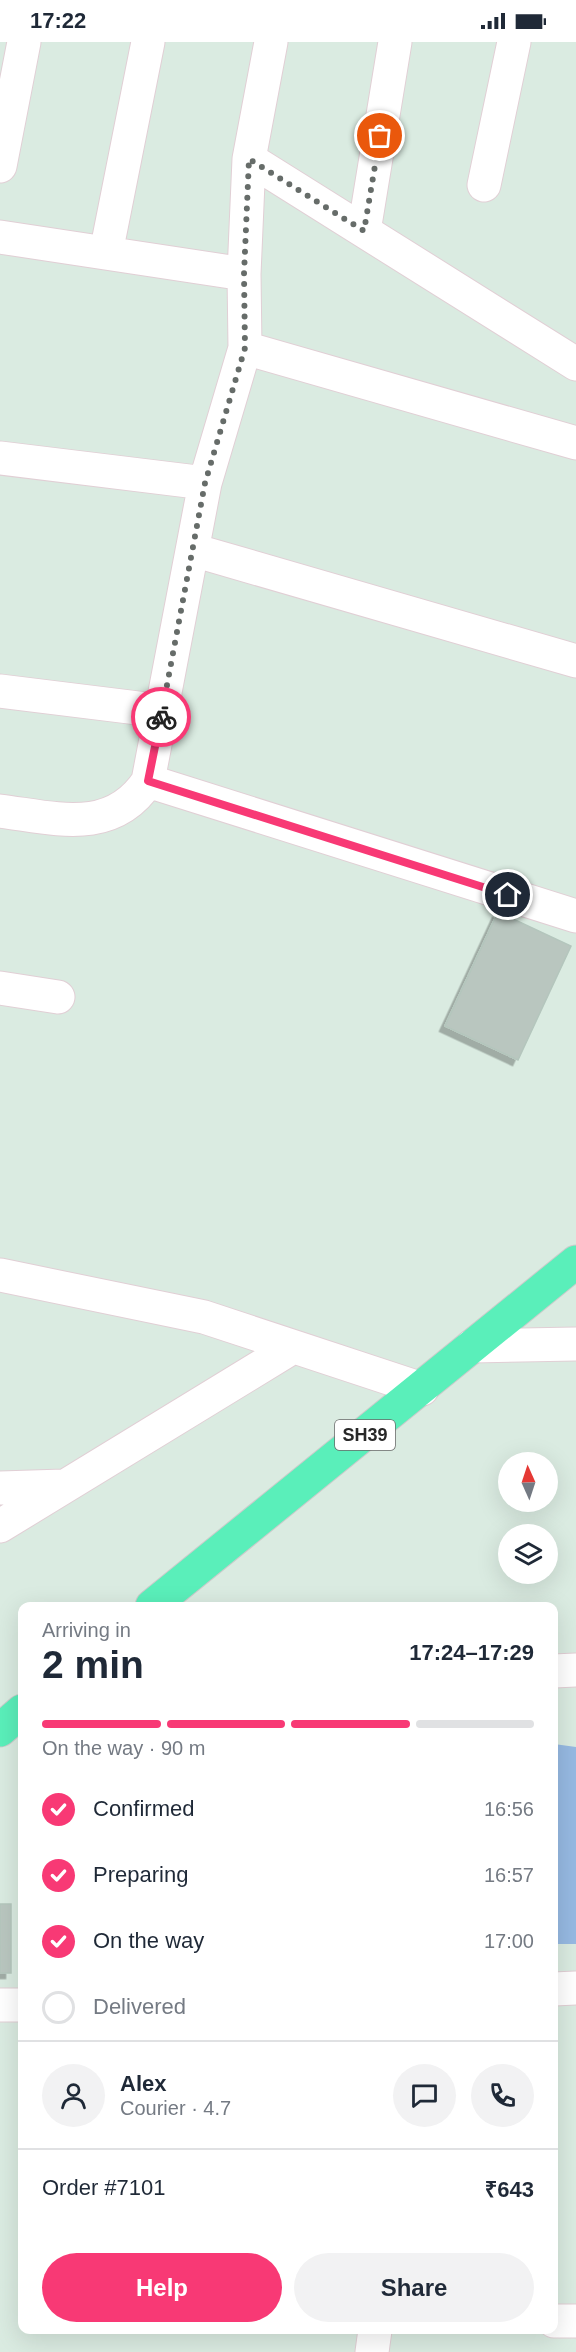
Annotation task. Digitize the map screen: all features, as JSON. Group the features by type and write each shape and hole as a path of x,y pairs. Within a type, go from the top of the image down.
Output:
{"main road":[{"name":"SH39","path":"157,1602 576,1262"},
{"path":"0,1731 18,1715"}],"street":[{"path":"0,166 24,42"},
{"path":"106,253 148,42"},
{"path":"0,811 81,821 110,816 138,796 148,781 205,483 245,348 244,274 249,159 271,42"},
{"path":"364,231 395,42"},
{"path":"484,185 514,42"},
{"path":"249,159 576,364"},
{"path":"0,237 244,274"},
{"path":"245,348 576,443"},
{"path":"0,458 205,483"},
{"path":"193,550 576,661"},
{"path":"0,691 162,711"},
{"path":"148,781 576,916"},
{"path":"0,988 58,998"},
{"path":"0,1275 204,1317 422,1389"},
{"path":"472,1346 576,1344"},
{"path":"0,1526 69,1486 293,1347"},
{"path":"0,1488 69,1486"},
{"path":"558,1671 576,1670"},
{"path":"558,1989 576,1988"},
{"path":"0,2005 18,2005"},
{"path":"558,2321 576,2321"},
{"path":"372,2352 374,2334"}],"shaded area":[{"path":"558,1745 576,1747 576,1944 558,1944"}],"building":[{"path":"498,912 571,946 518,1060 445,1026"},
{"path":"0,1904 11,1904 11,1973 0,1973"}],"way so far":[{"path":"161,717 205,483 245,348 244,274 249,159 364,231 380,136"}],"route":[{"path":"161,717 148,781 508,895"}]}
